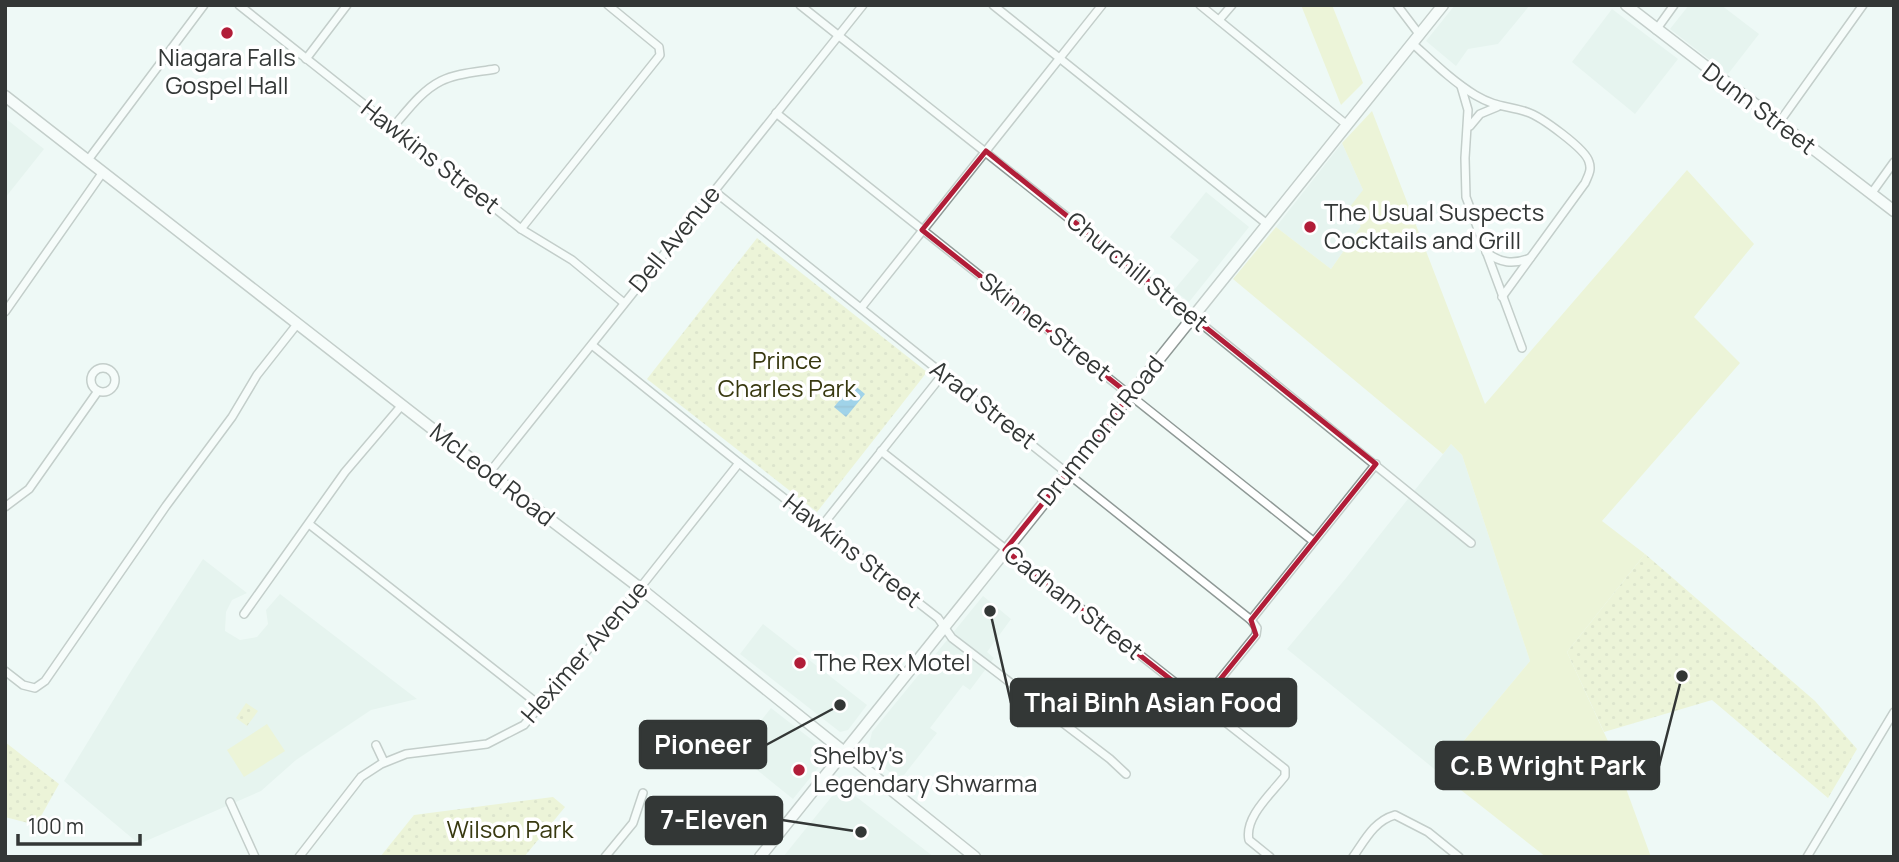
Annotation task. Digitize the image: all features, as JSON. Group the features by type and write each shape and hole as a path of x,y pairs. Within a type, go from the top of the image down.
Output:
{"main road":[{"name":"Drummond Road","path":"763,856 1443,5"},
{"name":"Dunn Street","path":"1626,5 1894,211"},
{"name":"McLeod Road","path":"5,96 640,588 975,857"}],"street":[{"path":"89,160 204,5"},
{"name":"Hawkins Street","path":"239,5 521,229 572,260 624,303"},
{"path":"306,59 346,5"},
{"path":"521,229 660,55 659,47 608,5"},
{"name":"Churchill Street","path":"800,5 986,151 1471,543"},
{"name":"Dell Avenue","path":"489,473 863,5"},
{"path":"993,5 1267,224"},
{"path":"861,308 1102,5"},
{"path":"1200,5 1347,125"},
{"path":"1219,20 1231,5"},
{"path":"1397,5 1419,34"},
{"path":"1656,30 1674,5"},
{"path":"1778,124 1863,5"},
{"path":"1412,43 1461,85 1497,107 1529,112 1542,119 1589,161 1590,171 1585,183 1502,297"},
{"path":"393,127 425,92 439,81 495,69"},
{"path":"1461,85 1468,110 1466,197 1522,348"},
{"path":"1468,130 1480,114 1497,107"},
{"name":"Skinner Street","path":"776,113 1313,541"},
{"path":"1871,194 1894,162"},
{"path":"5,312 103,172"},
{"name":"Arad Street","path":"714,191 1251,620"},
{"path":"1485,251 1495,259 1508,263 1531,258"},
{"path":"5,671 23,685 36,688 45,681 232,417 257,374 298,323"},
{"name":"Hawkins Street","path":"593,345 938,618 952,638 1126,774"},
{"path":"821,527 943,374"},
{"path":"5,507 29,489 98,391"},
{"path":"244,614 345,472 402,405"},
{"name":"Cadham Street","path":"881,451 1285,769 1285,776 1250,821 1247,832 1248,840 1270,857"},
{"name":"Heximer Avenue","path":"299,857 361,777 384,762 406,754 487,744 524,725 542,707 640,588 739,463"},
{"path":"1201,703 1256,635 1257,628 1251,620 1376,464"},
{"path":"309,524 542,707"},
{"path":"137,549 144,555"},
{"path":"1807,857 1894,712"},
{"path":"376,745 384,762"},
{"path":"605,857 634,823 643,793"},
{"path":"230,802 255,857"},
{"path":"1353,857 1375,826 1384,818 1395,815 1428,832 1459,857"}],"highlighted area":[{"path":"986,151 1376,464 1251,620 1256,635 1201,703 1005,550 1130,395 922,230"}],"shaded area":[{"path":"1455,5 1530,5 1498,44 1468,49 1456,66 1426,41"},
{"path":"1689,5 1721,5 1759,34 1728,74 1670,29"},
{"path":"1612,9 1678,59 1635,114 1572,62"},
{"path":"5,118 44,149 5,198"},
{"path":"1342,143 1363,190 1361,226 1331,269 1276,227"},
{"path":"1206,192 1249,227 1189,302 1174,290 1199,260 1170,237"},
{"path":"1451,444 1462,455 1530,661 1438,772 1287,649"},
{"path":"203,559 247,593 232,600 226,612 225,631 240,640 257,637 268,624 266,610 280,594 417,699 371,710 296,760 261,791 139,844 64,781"},
{"path":"983,596 1011,619 987,652 994,658 970,690 963,685 930,728 937,733 900,780 867,754 872,732"},
{"path":"763,624 867,705 848,730 840,732 740,654"},
{"path":"771,708 825,750 827,757 793,799 736,753"},
{"path":"841,785 934,857 783,857"}],"green space":[{"path":"1301,5 1332,5 1363,83 1341,105"},
{"path":"1372,111 1485,404 1687,170 1754,244 1694,317 1740,363 1602,521 1645,554 1567,652 1612,750 1651,857 1546,857 1438,772 1530,661 1462,455 1451,444 1443,454 1233,279 1276,227 1331,269 1361,226 1345,213 1363,190 1342,143"},
{"name":"Prince Charles Park","path":"757,238 927,372 817,512 647,379"},
{"path":"1645,554 1815,701 1857,749 1828,798 1712,700 1604,732 1567,652"},
{"path":"246,703 258,711 247,726 236,718"},
{"path":"267,724 285,751 244,777 227,750"},
{"path":"5,742 59,784 36,825 5,817"},
{"name":"Wilson Park","path":"553,797 565,807 524,857 380,857 414,815"}],"water":[{"path":"853,384 865,394 846,417 834,407"}],"place":[{"name":"Niagara Falls Gospel Hall","path":"227,33"},
{"name":"The Usual Suspects Cocktails and Grill","path":"1310,227"},
{"name":"Thai Binh Asian Food","path":"990,611"},
{"name":"The Rex Motel","path":"800,663"},
{"name":"C.B Wright Park","path":"1682,676"},
{"name":"Pioneer","path":"840,705"},
{"name":"Shelby's Legendary Shwarma","path":"799,770"},
{"name":"7-Eleven","path":"861,832"}]}
